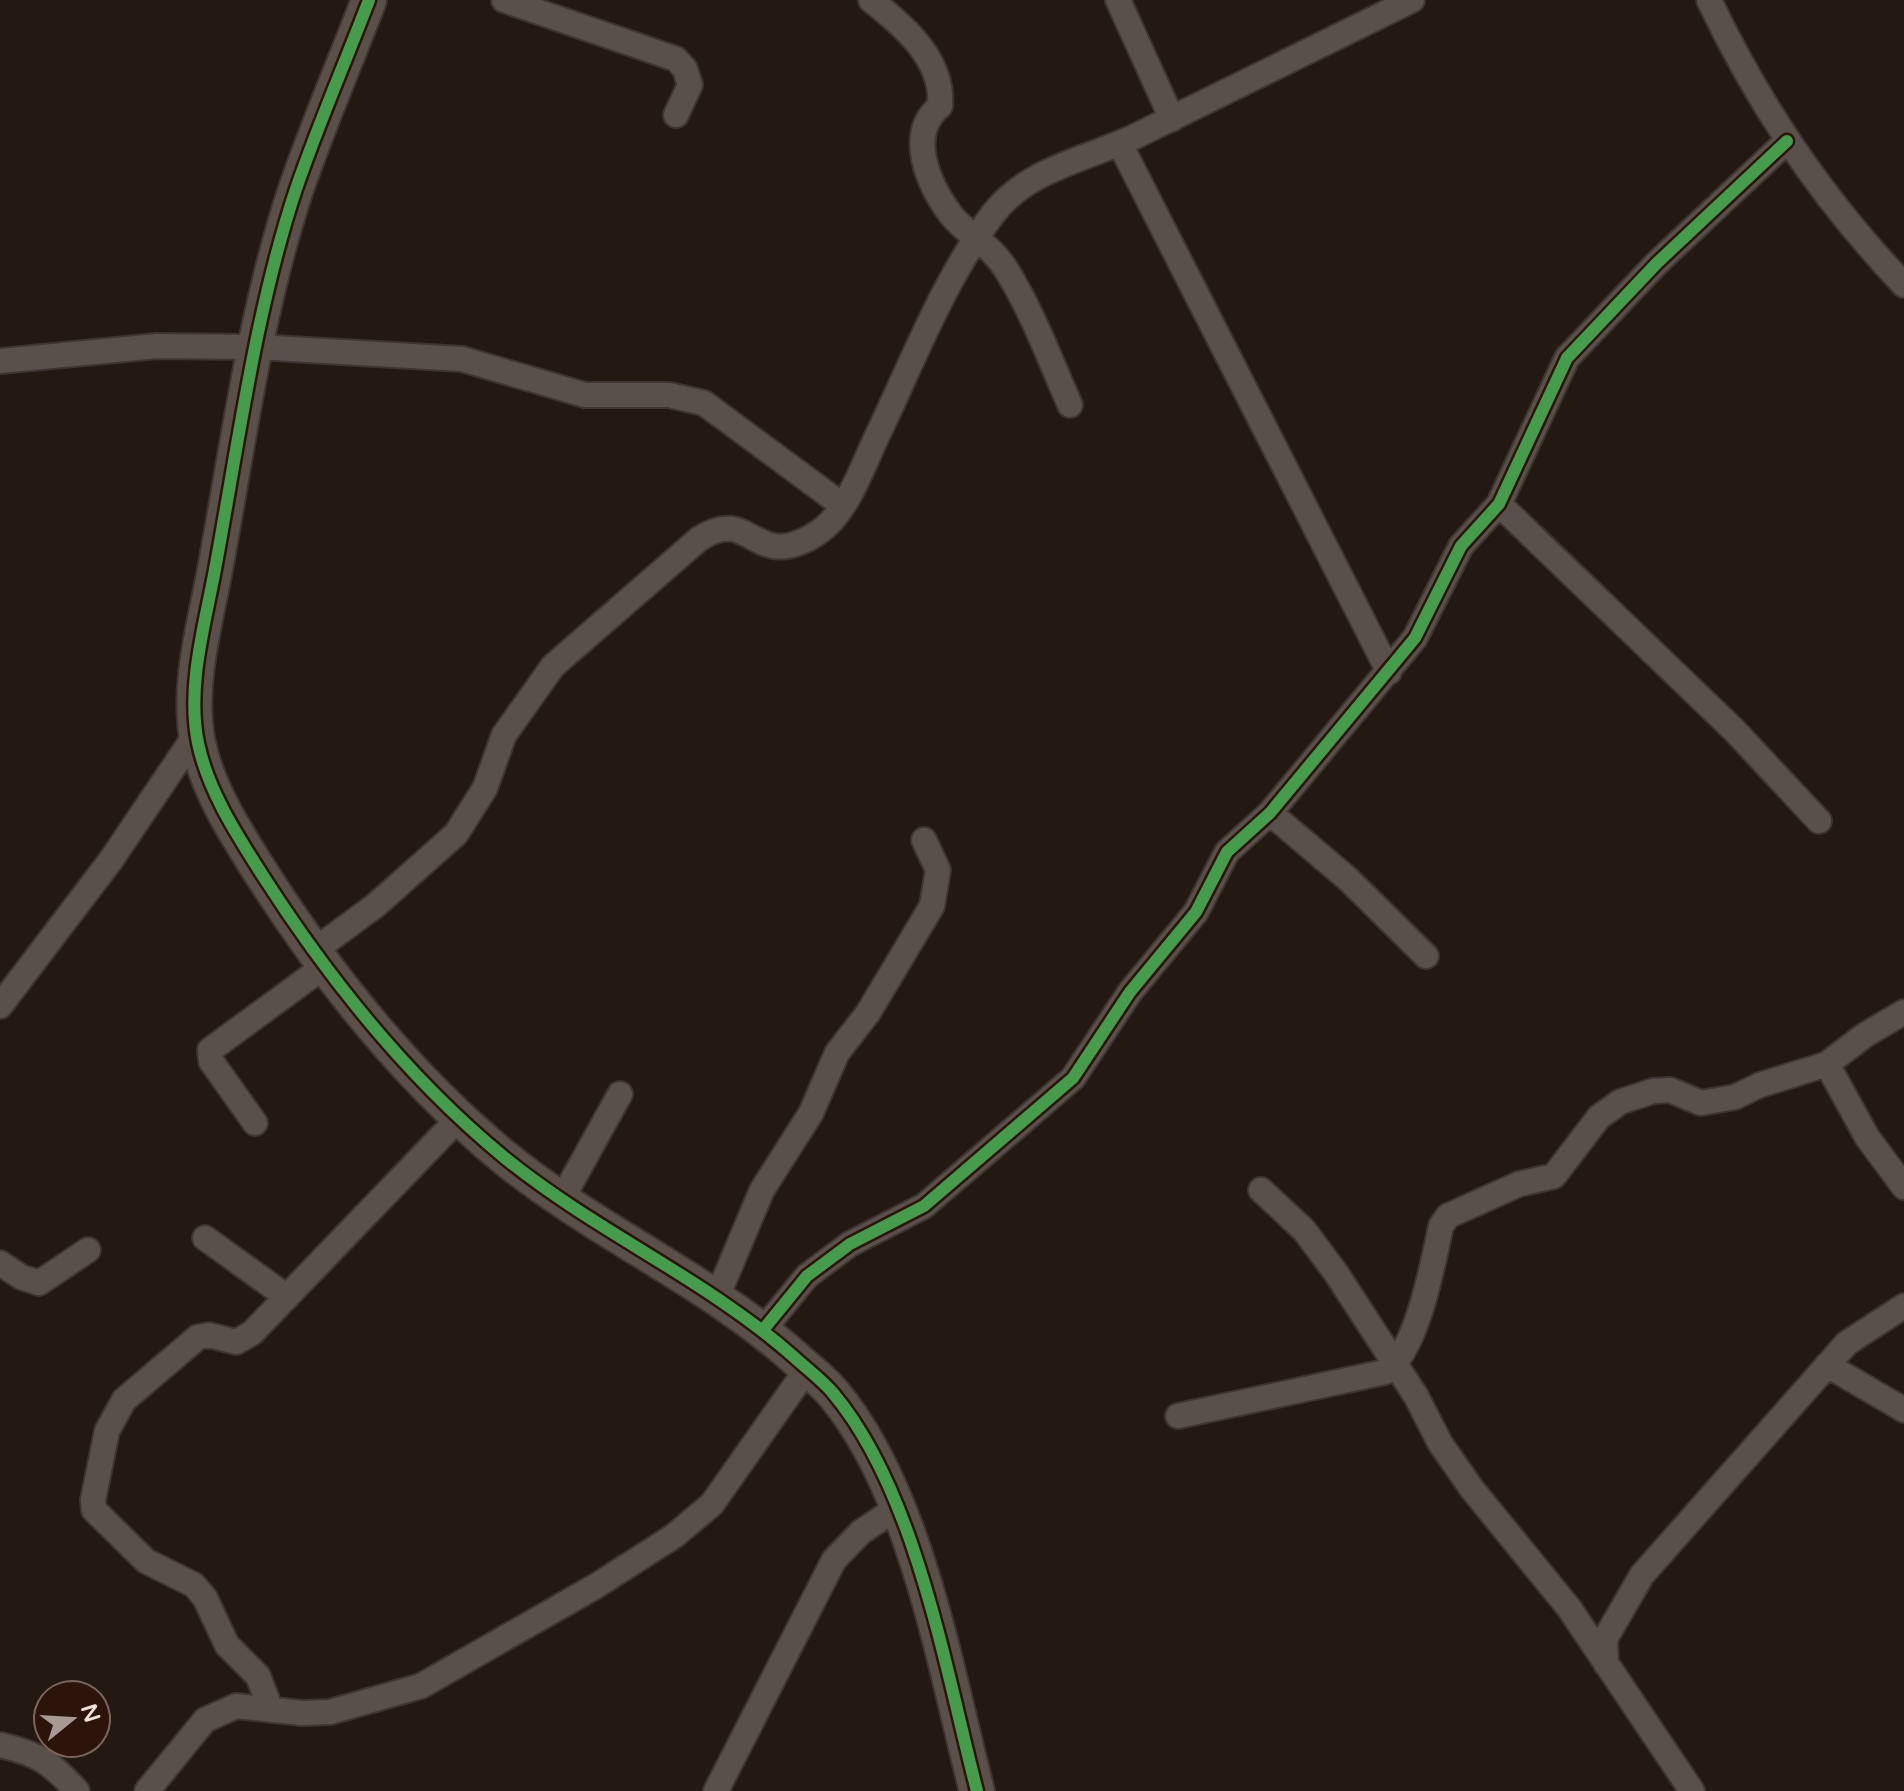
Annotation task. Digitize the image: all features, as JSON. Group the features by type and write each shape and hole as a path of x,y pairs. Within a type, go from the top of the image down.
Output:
{"street":[{"path":"369,0 296,190 257,347 199,662 196,734 203,763 234,829 320,957 408,1066 459,1118 509,1161 562,1199 717,1297 763,1330 832,1391 875,1457 897,1508 918,1566 977,1791"},
{"path":"504,0 676,59 685,69 690,85 676,115"},
{"path":"871,0 914,37 942,89 940,106 926,117 922,131 932,183 952,216 979,237 1004,266 1022,296 1070,405"},
{"path":"1118,0 1172,119"},
{"path":"255,1123 211,1061 210,1050 320,957 456,834 485,788 504,735 553,666 646,583 715,528 737,529 776,549 795,546 827,526 842,505 943,299 994,213 1022,186 1044,173 1120,144 1412,0"},
{"path":"1709,0 1734,52 1787,141 1835,208 1904,285"},
{"path":"763,1330 807,1276 850,1244 924,1206 1062,1089 1081,1068 1130,992 1196,912 1227,852 1270,813 1415,638 1461,546 1499,504 1567,358 1657,263 1787,141"},
{"path":"1120,144 1389,672"},
{"path":"0,361 157,346 257,347 462,359 585,395 669,395 704,403 842,505"},
{"path":"1499,504 1735,731 1819,821"},
{"path":"0,1006 111,860 196,734"},
{"path":"1270,813 1348,879 1426,956"},
{"path":"717,1297 762,1190 811,1113 837,1053 868,1013 932,906 938,870 924,840"},
{"path":"1178,1416 1365,1378 1396,1365 1413,1327 1441,1226 1448,1216 1519,1184 1554,1176 1599,1117 1620,1102 1653,1091 1670,1090 1701,1103 1713,1102 1827,1064 1865,1035 1904,1012"},
{"path":"1827,1064 1867,1137 1904,1187"},
{"path":"562,1199 620,1094"},
{"path":"271,1710 258,1676 227,1645 205,1598 194,1585 146,1561 98,1514 93,1500 107,1431 124,1400 198,1337 209,1335 236,1342 243,1340 459,1118"},
{"path":"1261,1190 1304,1230 1396,1365 1440,1443 1472,1489 1528,1554 1692,1791"},
{"path":"205,1238 287,1297"},
{"path":"0,1263 21,1277 39,1283 88,1250"},
{"path":"1606,1664 1605,1639 1642,1575 1847,1343 1904,1306"},
{"path":"1827,1365 1904,1410"},
{"path":"147,1791 205,1720 216,1712 236,1706 330,1712 421,1686 674,1536 712,1504 807,1369"},
{"path":"716,1791 834,1560 861,1532 897,1508"},
{"path":"0,1745 37,1754 52,1764 77,1791"}],"cycle path":[{"path":"369,0 296,189 259,327 196,676 195,721 203,761 234,829 315,953 373,1026 436,1096 540,1185 725,1303 794,1357 833,1393 862,1433 907,1530 939,1637 977,1791"},
{"path":"763,1330 807,1276 850,1244 924,1206 1073,1078 1130,992 1196,912 1227,852 1270,813 1415,638 1461,546 1499,504 1567,358 1657,263 1787,141"}]}
